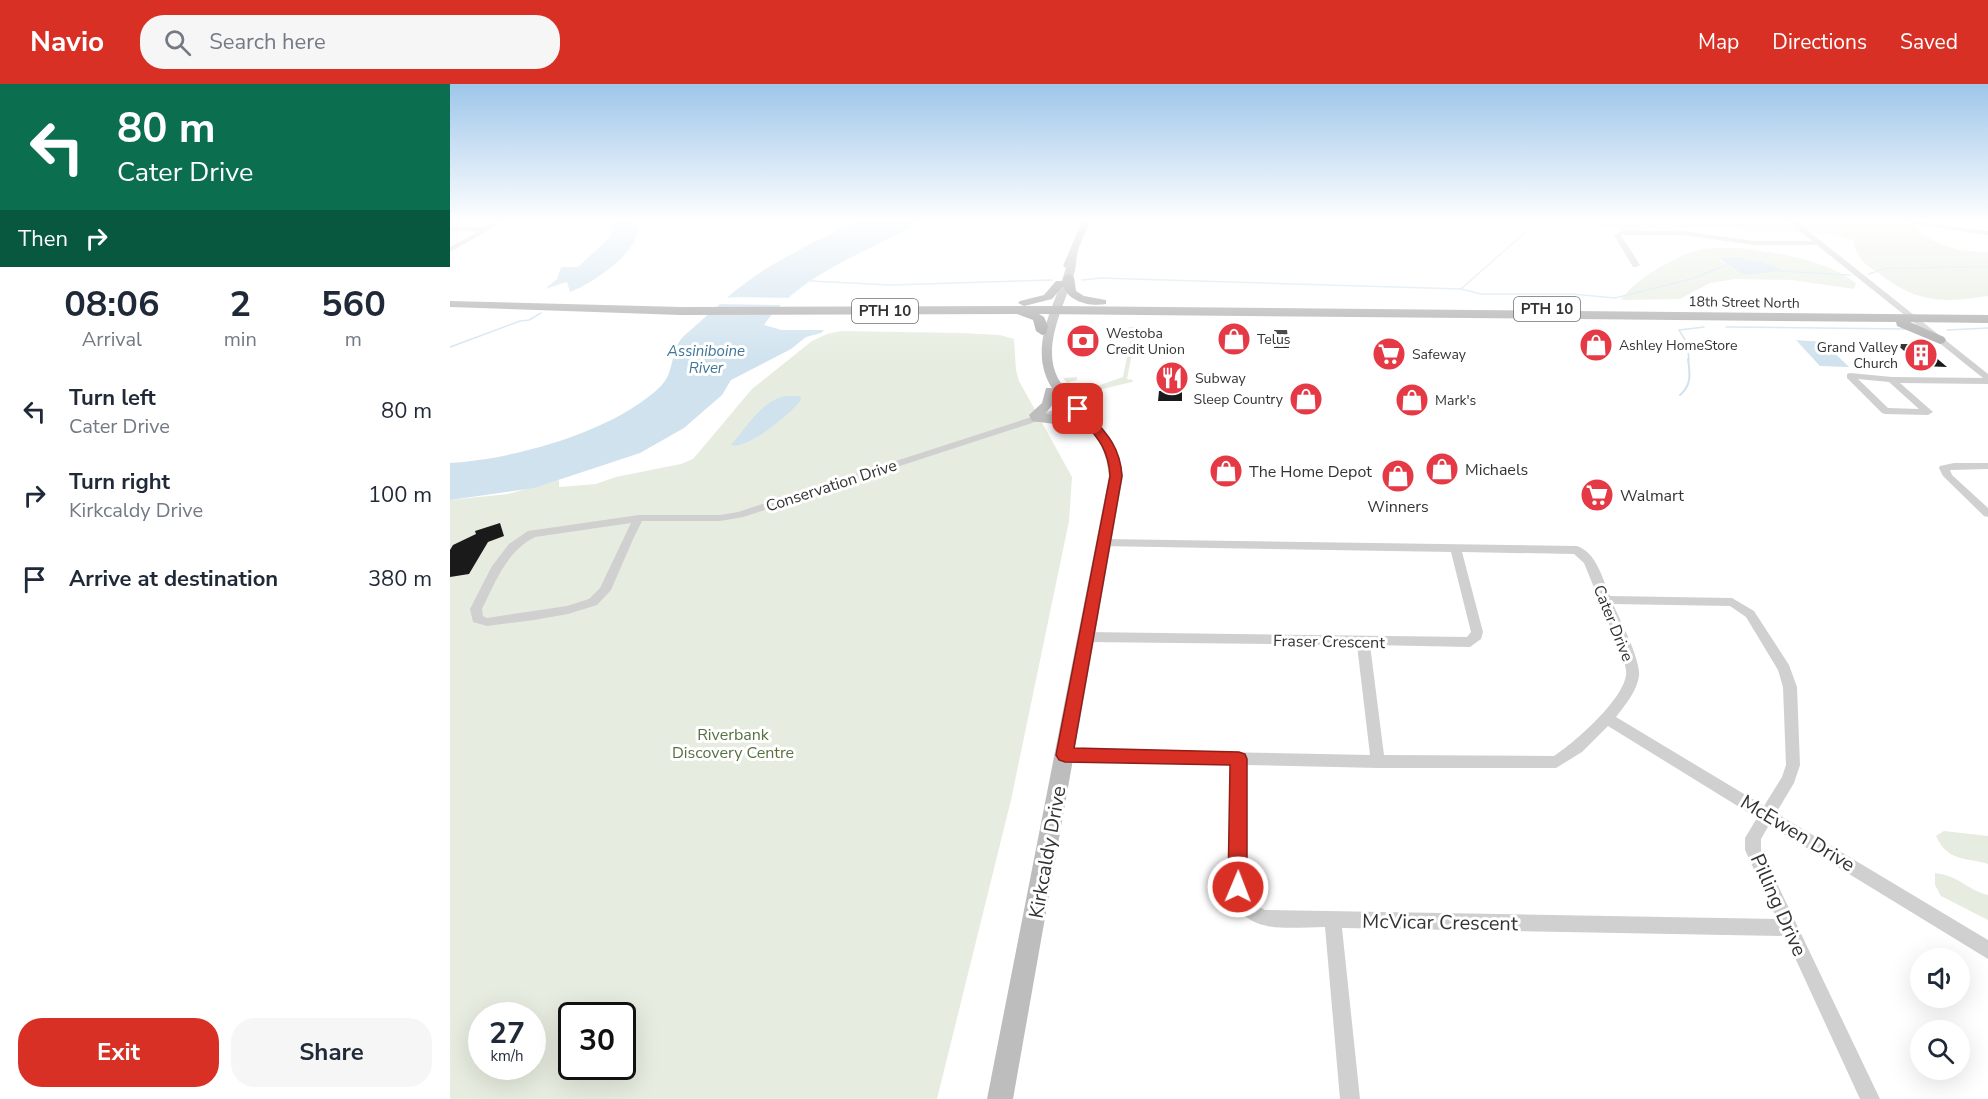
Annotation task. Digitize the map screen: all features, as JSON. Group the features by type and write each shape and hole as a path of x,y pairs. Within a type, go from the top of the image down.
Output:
{"main road":[{"name":"Kirkcaldy Drive","path":"1000,1099 1116,476 1112,451 1102,434 1050,391 1036,360 1037,347 1046,333 1069,268"},
{"path":"1004,304 1043,299 1065,280 1072,293 1088,301 1193,308"},
{"name":"18th Street North","path":"450,299 691,301 813,307 960,309 1193,308 1855,316 1988,312"},
{"name":"18th Street North","path":"450,304 681,311 1004,304 1103,310 1193,308 1711,314"},
{"path":"960,309 1029,314 1041,320 1046,333 1063,318 1082,312 1103,310"},
{"name":"18th Street North","path":"1908,315 1948,319 1988,319"},
{"path":"1855,316 1910,325 1940,340"},
{"path":"1940,340 1931,324 1948,319"},
{"name":"Kirkcaldy Drive","path":"1046,333 1049,373 1080,423 1093,439 1104,460 1110,481 1111,498"},
{"path":"1036,417 1048,404 1051,398 1050,391"},
{"path":"1036,417 1057,418 1080,423"}],"street":[{"path":"1850,268 1988,380"},
{"path":"1892,380 1928,412 1885,411 1850,376 1892,380 1988,380"},
{"name":"Conservation Drive","path":"639,518 628,537 606,590 593,602 568,610 534,616 487,622 477,619 475,615 480,602 507,552 519,540 545,530 639,518 720,518 739,515 1069,406"},
{"path":"1988,466 1944,468 1948,476 1988,514"},
{"name":"Cater Drive","path":"1065,755 1378,762 1540,764 1556,762 1565,757 1606,717 1627,691 1633,677 1631,661 1589,561 1577,550 1103,543"},
{"name":"Fraser Crescent","path":"1086,638 1465,643 1474,640 1477,632 1455,547"},
{"name":"Pilling Drive","path":"1606,600 1725,601 1739,605 1750,614 1786,674 1790,687 1793,765 1789,779 1753,838 1753,850 1870,1099"},
{"path":"1363,641 1378,762"},
{"name":"McEwen Drive","path":"1606,717 1988,950"},
{"name":"McVicar Crescent","path":"1239,759 1238,887 1240,901 1251,912 1265,918 1788,928"},
{"path":"1333,920 1350,1099"}],"green space":[{"path":"1733,268 1743,275 1763,268 1830,268 1856,283 1854,289 1792,280 1735,279 1710,283 1680,299 1621,300 1636,284 1656,269"},
{"path":"1872,268 1988,268 1988,296 1958,300 1932,299 1919,296 1894,284"},
{"path":"1129,327 1137,327 1127,379 1133,380 1132,382 1077,395 1063,378 1077,377 1077,380 1069,382 1074,389 1082,387 1086,390 1123,377 1132,332 1128,330"},
{"name":"Riverbank Discovery Centre","path":"841,331 962,333 1000,335 1014,339 1019,381 1072,477 1069,521 1011,800 937,1099 450,1099 450,500 508,494 559,480 559,487 596,484 616,477 681,464 693,459 752,389 812,341"},
{"path":"1944,831 1988,836 1988,864 1958,857 1946,850 1936,836"},
{"path":"1935,873 1951,877 1988,895 1988,920 1941,896 1935,885"}],"water":[{"path":"561,268 610,268 570,292 567,282 545,289 557,279"},
{"name":"Assiniboine River","path":"768,268 831,268 797,291 764,325 782,330 824,330 806,337 791,349 731,380 722,395 684,428 640,453 534,488 450,500 450,463 503,456 562,440 590,430 641,402 666,380 674,353 685,335"},
{"path":"1733,268 1777,268 1780,271 1743,275"},
{"path":"1796,340 1823,342 1849,367 1820,366"},
{"path":"786,396 800,396 801,400 779,421 758,436 748,442 731,445 762,409"}],"pier":[{"path":"723,298 793,298 786,305 716,304"}],"building":[{"path":"1274,330 1287,330 1289,348 1274,348"},
{"name":"Grand Valley Church","path":"1896,344 1920,344 1947,367 1922,366"},
{"path":"1159,391 1182,391 1182,401 1158,401"},
{"path":"500,523 504,536 488,542 469,574 450,577 450,550 453,545 476,534 475,531"}],"waterway":[{"path":"1461,289 1484,268"},
{"path":"1461,289 1481,294 1572,294 1615,298 1691,279 1718,268"},
{"path":"1869,274 1885,268"},
{"path":"1780,271 1850,275"},
{"path":"1082,280 1101,278 1461,289"},
{"path":"811,281 890,285 1052,280"},
{"path":"450,347 520,321 529,320 541,313"},
{"path":"1689,360 1687,343 1679,330 1704,327"},
{"path":"1726,327 1906,329"},
{"path":"1947,330 1988,328"},
{"path":"1680,395 1688,383 1690,374 1688,359"}],"place":[{"name":"Telus","path":"1234,339"},
{"name":"Westoba Credit Union","path":"1083,341"},
{"name":"Ashley HomeStore","path":"1596,345"},
{"name":"Safeway","path":"1389,354"},
{"name":"Grand Valley Church","path":"1921,355"},
{"name":"Subway","path":"1172,378"},
{"name":"Sleep Country","path":"1306,399"},
{"name":"Mark's","path":"1412,400"},
{"name":"Michaels","path":"1442,469"},
{"name":"The Home Depot","path":"1226,471"},
{"name":"Winners","path":"1398,476"},
{"name":"Walmart","path":"1597,495"}],"route":[{"path":"1078,409 1110,445 1115,459 1116,476 1065,755 1239,759 1238,887"}]}
